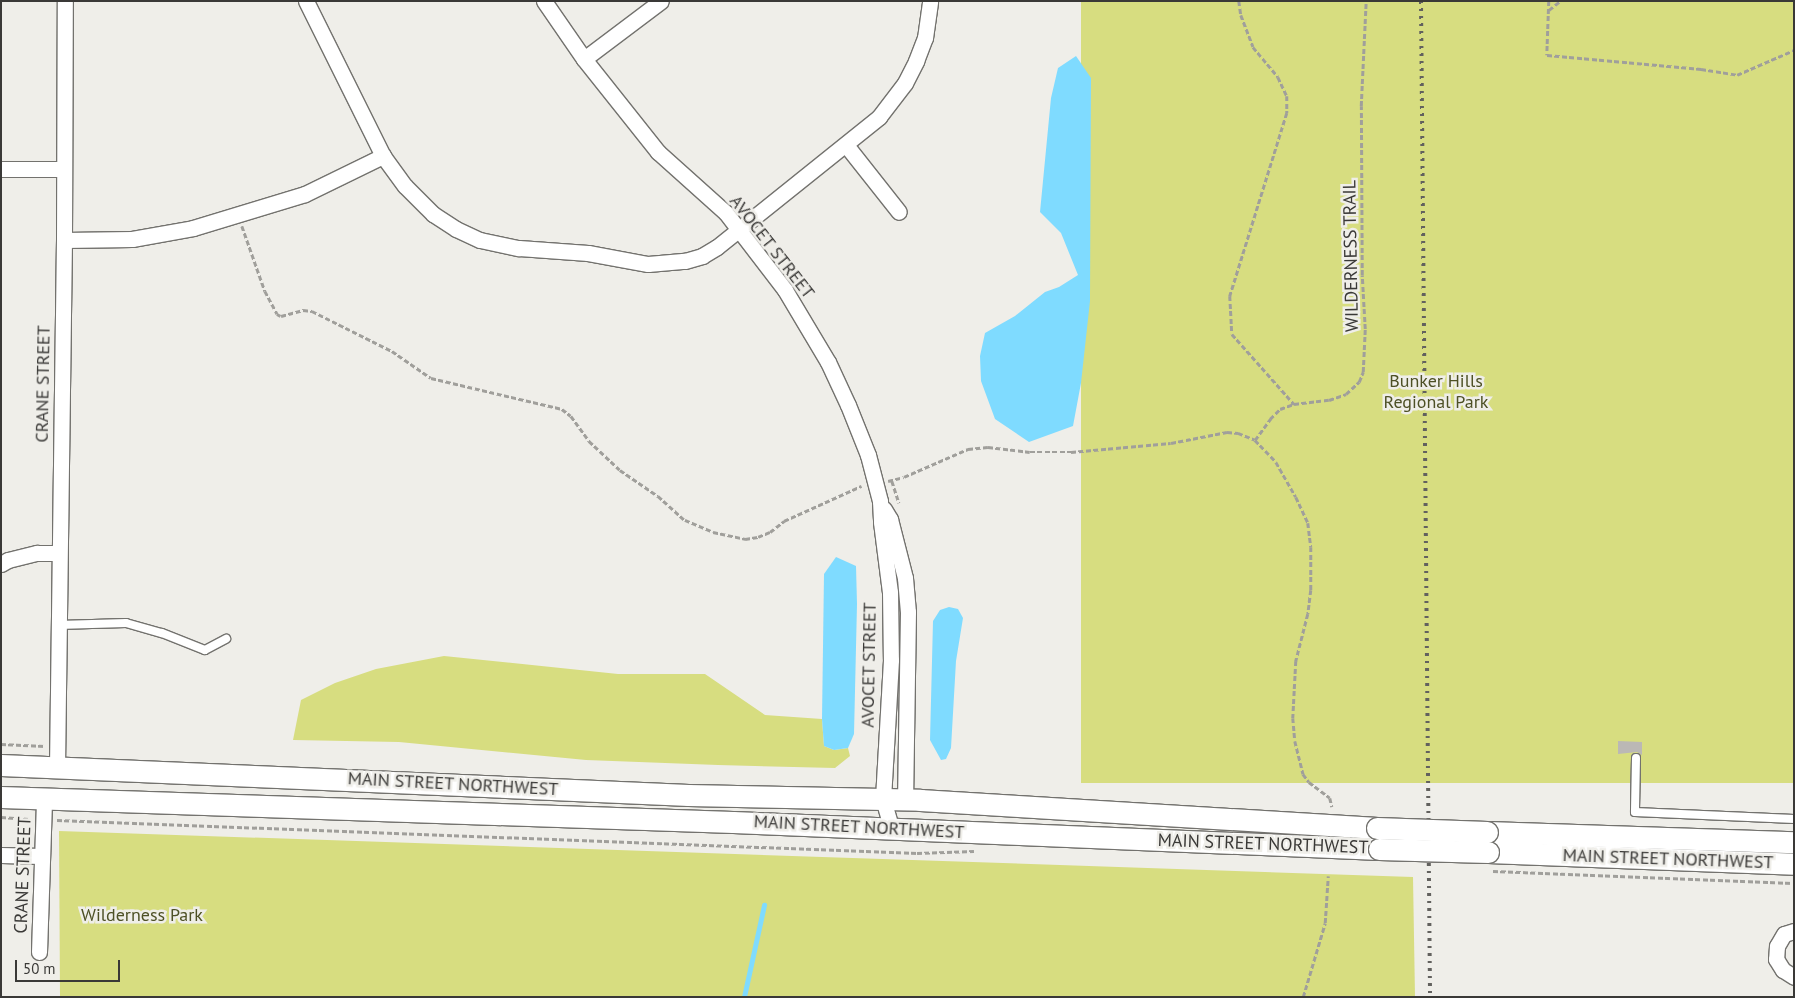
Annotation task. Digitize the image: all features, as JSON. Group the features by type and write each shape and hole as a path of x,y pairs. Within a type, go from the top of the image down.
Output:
{"main road":[{"name":"MAIN STREET NORTHWEST","path":"1,765 891,803 1378,839 1489,852 1794,864"},
{"name":"MAIN STREET NORTHWEST","path":"1,797 43,809 733,822 892,830 1378,839"},
{"name":"MAIN STREET NORTHWEST","path":"733,822 758,812 865,816 891,803"},
{"name":"MAIN STREET NORTHWEST","path":"1489,852 1794,842"}],"street":[{"name":"CRANE STREET","path":"57,767 65,1"},
{"path":"306,1 313,19 383,156 405,186 433,214 456,229 480,240 519,248 588,253 648,264 667,263 702,256 740,230 879,116 905,83 925,38 930,1"},
{"name":"AVOCET STREET","path":"544,1 584,59 658,152 726,213 785,290 828,362 859,431 880,501 890,592 892,830"},
{"path":"584,59 661,1"},
{"path":"846,145 899,212"},
{"path":"64,240 132,239 193,228 313,190 383,156"},
{"path":"1,169 64,169"},
{"name":"AVOCET STREET","path":"880,501 890,518 898,549 905,578 908,612 891,803"},
{"path":"1,564 8,560 37,553 59,553"},
{"name":"CRANE STREET","path":"39,952 43,809"},
{"path":"1,855 41,856"},
{"path":"1794,931 1784,934 1777,946 1776,959 1783,970 1794,977"}],"lane":[{"path":"58,625 126,624 162,633 206,650 226,639"},
{"path":"1636,758 1636,812 1794,819"}],"path":[{"path":"1239,1 1241,15 1253,47 1278,77 1287,96 1287,113 1230,296 1232,334 1294,404"},
{"name":"WILDERNESS TRAIL","path":"1255,440 1270,419 1280,409 1294,404 1329,400 1346,394 1359,382 1364,366 1361,106 1366,1"},
{"path":"1549,1 1547,55 1701,69 1737,75 1794,50"},
{"path":"1549,10 1560,1"},
{"path":"238,214 265,291 277,314 281,316 303,310 312,311 392,351 431,378 562,409 571,416 589,441 620,470 658,496 685,520 713,532 745,539 758,536 802,512 863,485 904,477 968,449 988,447 1030,452 1071,452 1170,442 1227,432 1238,433 1255,440 1276,462 1308,523 1311,547 1311,590 1305,627 1296,661 1293,718 1295,741 1303,774 1308,782 1330,798 1332,807"},
{"path":"1,744 44,746 57,744"},
{"path":"1,818 43,809 917,853 982,852"},
{"path":"1489,852 1794,884"},
{"path":"1303,997 1325,923 1328,876"}],"green space":[{"name":"Bunker Hills Regional Park","path":"1081,1 1794,1 1794,783 1081,783"},
{"path":"444,656 618,674 705,674 765,715 822,719 824,746 834,750 848,748 850,756 835,768 718,765 586,760 399,742 293,740 301,700 335,683 376,669"},
{"name":"Wilderness Park","path":"59,831 1413,877 1415,997 60,997"}],"water":[{"path":"1076,56 1091,78 1090,301 1081,383 1073,426 1029,442 995,419 981,381 980,356 985,333 1015,316 1045,292 1059,287 1078,275 1061,233 1040,212 1051,98 1058,68"},
{"path":"836,557 856,566 857,604 854,734 848,748 834,750 824,746 822,719 824,574"},
{"path":"949,607 958,609 963,618 956,661 951,748 946,759 941,760 930,740 933,621 940,610"}],"building":[{"path":"1618,741 1642,742 1642,755 1637,752 1618,754"}],"waterway":[{"path":"744,997 764,905"}],"railway":[{"path":"1421,1 1430,997"}]}
